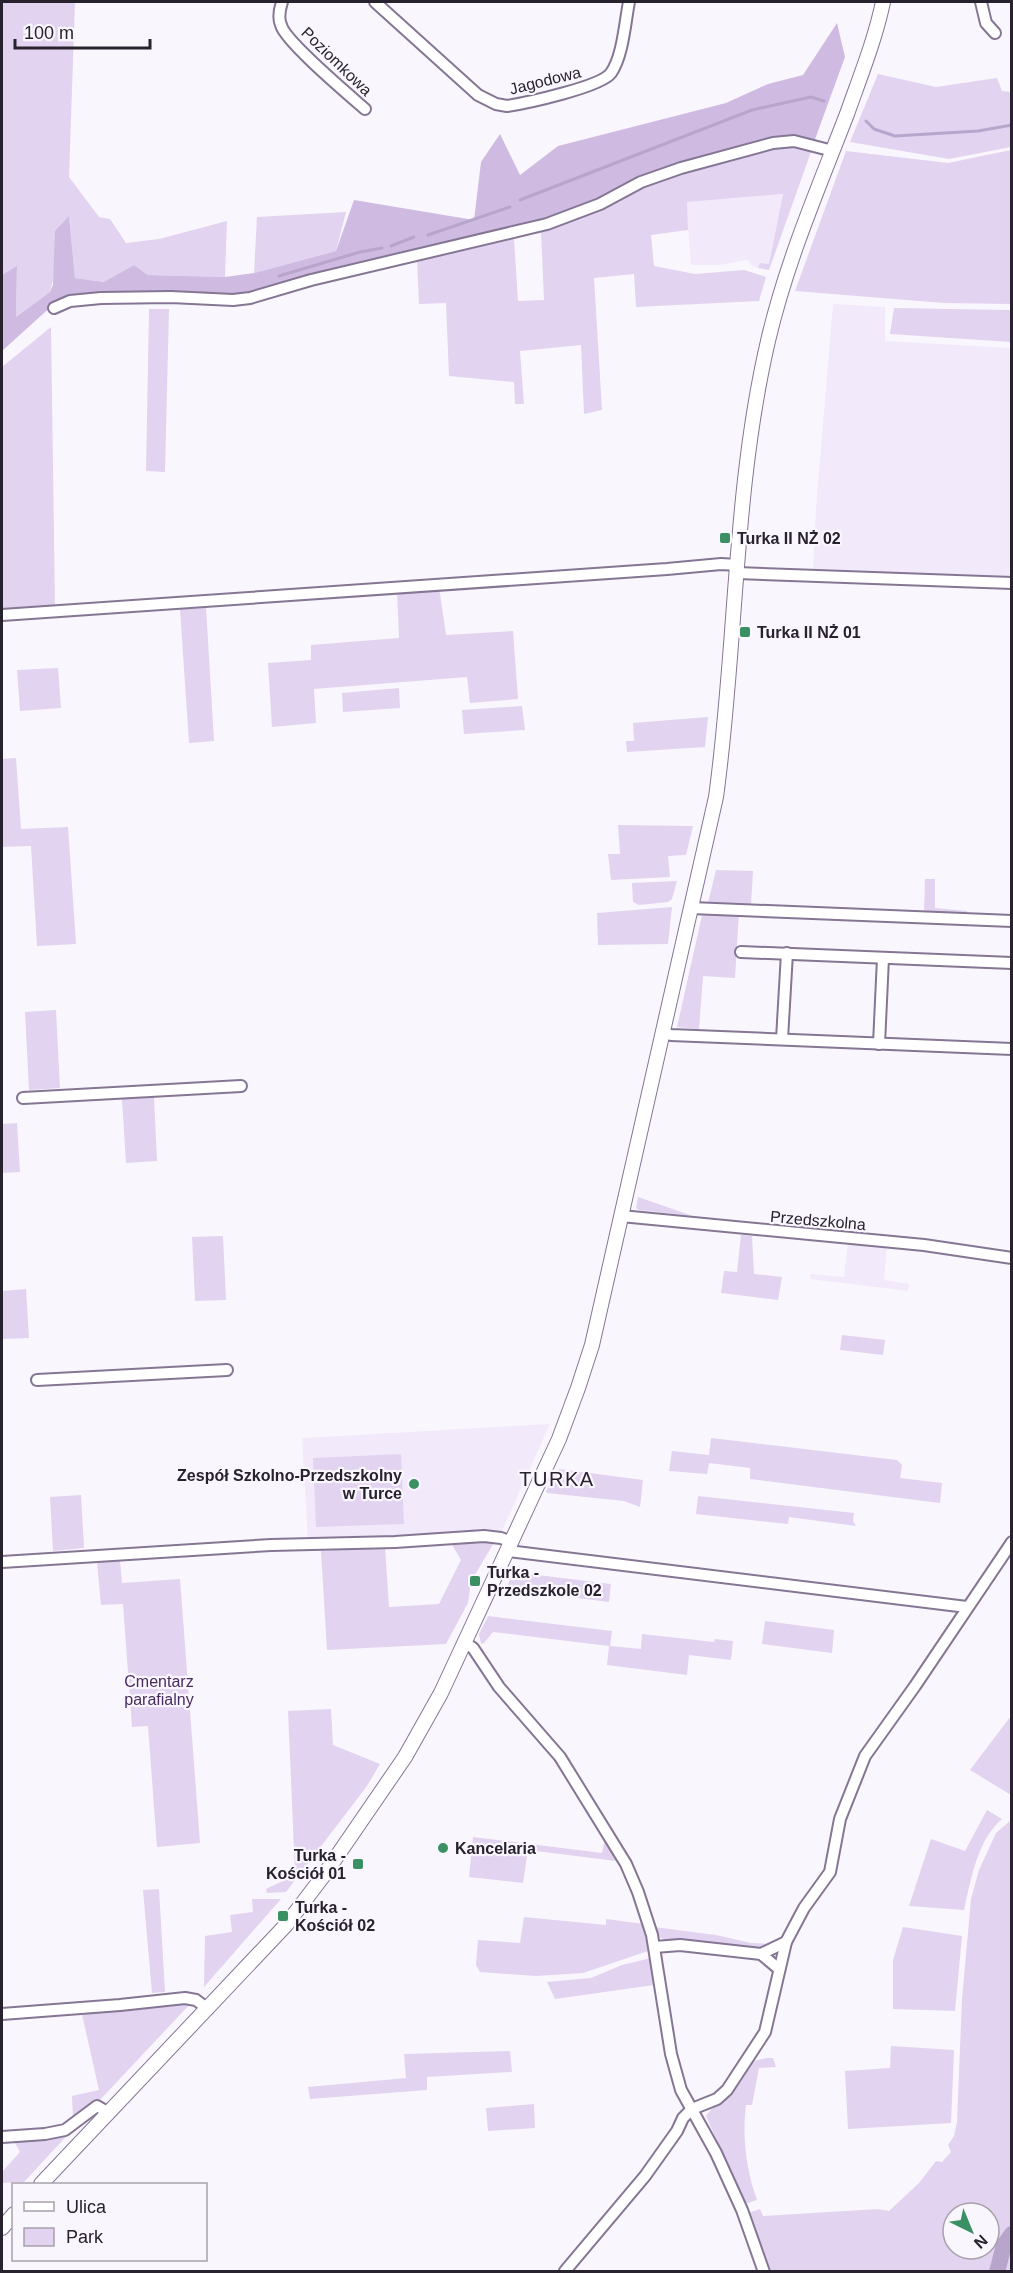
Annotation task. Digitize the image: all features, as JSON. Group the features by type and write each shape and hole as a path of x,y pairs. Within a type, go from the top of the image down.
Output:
{"main road":[{"path":"42,2183 286,1925 345,1847 419,1734 465,1643 559,1439 592,1345 716,797 749,442 767,344 796,246 866,60 884,2"},
{"path":"2,2228 12,2216"}],"street":[{"name":"Poziomkowa","path":"282,2 281,27 303,52 365,109"},
{"name":"Jagodowa","path":"375,2 478,95 496,104 507,106 594,84 610,74 618,58 629,2"},
{"path":"981,2 986,23 995,33"},
{"path":"54,308 70,302 101,298 171,297 234,300 250,298 311,280 547,224 600,204 641,182 681,168 773,143 794,141 833,151"},
{"path":"2,615 721,564 737,569 1011,583"},
{"path":"691,908 1011,921"},
{"path":"741,952 1011,963"},
{"path":"783,1039 787,954"},
{"path":"879,1044 883,958"},
{"path":"663,1033 1011,1049"},
{"path":"23,1098 241,1086"},
{"name":"Przedszkolna","path":"621,1216 924,1245 1011,1258"},
{"path":"37,1380 227,1370"},
{"path":"2,1562 271,1545 395,1542 484,1536 501,1538 510,1547 967,1607"},
{"path":"565,2271 645,2176 677,2131 683,2118 692,2109 717,2099 727,2090 765,2032 786,1942 804,1908 830,1872 840,1818 865,1756 915,1686 1011,1542"},
{"path":"465,1643 473,1648 499,1688 552,1746 626,1864 644,1907 655,1947 672,2058 684,2097 716,2153 742,2210 764,2271"},
{"path":"655,1947 680,1945 761,1954 786,1942"},
{"path":"761,1954 779,1969"},
{"path":"2,2014 185,1998 196,2000 208,2009"},
{"path":"2,2137 65,2130 97,2106 109,2113"}],"shaded area":[{"path":"837,23 845,57 814,142 784,137 572,211 253,293 236,296 54,304 2,351 2,275 17,266 16,317 50,292 53,285 55,231 69,216 75,278 104,282 134,265 148,275 225,277 254,273 336,251 354,200 474,220 481,162 500,134 520,175 558,146 726,103 768,84 803,75"},
{"path":"783,194 769,264 760,263 758,268 752,266 748,260 718,265 691,265 686,202"},
{"path":"833,304 885,307 885,341 1011,348 1011,581 813,571"},
{"path":"848,1242 887,1247 884,1280 909,1284 908,1291 810,1279 811,1274 844,1277"},
{"name":"Zespół Szkolno-Przedszkolny w Turce","path":"550,1424 502,1531 308,1542 302,1438"}],"green space":[{"path":"2,2 75,2 69,177 99,217 110,219 126,243 159,239 227,221 225,277 148,275 134,265 105,282 75,278 69,217 50,292 16,317 17,267 2,275"},
{"path":"878,74 936,87 997,78 1002,91 1011,92 1011,147 949,159 850,142"},
{"path":"788,146 812,149 769,270 758,268 760,263 769,264 783,194 687,202 688,230 651,235 654,266 695,274 744,270 766,277 759,301 636,307 634,274 594,278 602,410 584,414 581,345 520,351 524,404 515,404 514,382 449,376 446,303 419,304 417,260 514,239 518,301 544,300 541,232 589,213 634,191 675,176"},
{"path":"1011,150 1011,304 944,303 795,291 846,151 948,163"},
{"path":"346,212 336,251 254,273 257,217"},
{"path":"894,308 1011,310 1011,342 890,334"},
{"path":"149,309 169,309 165,472 146,471"},
{"path":"51,327 55,605 2,609 2,367"},
{"path":"439,587 446,635 513,631 518,699 470,703 467,677 314,689 316,723 272,727 268,663 311,660 311,645 399,638 397,590"},
{"path":"206,608 214,741 189,743 180,609"},
{"path":"58,668 61,708 20,711 17,670"},
{"path":"399,688 400,708 343,712 342,693"},
{"path":"522,706 525,730 464,734 462,710"},
{"path":"708,717 705,747 627,752 626,741 634,741 633,723"},
{"path":"16,758 21,829 68,827 76,944 37,946 31,846 2,847 2,759"},
{"path":"618,825 693,826 686,855 668,856 670,877 611,880 608,854 620,854"},
{"path":"716,870 753,871 751,905 708,903"},
{"path":"925,879 935,879 935,908 967,911 967,914 924,912"},
{"path":"677,881 672,899 668,902 639,905 633,902 632,883"},
{"path":"672,907 668,944 598,945 597,913"},
{"path":"703,911 739,912 735,978 703,976 699,1029 677,1027"},
{"path":"56,1010 60,1088 29,1090 25,1012"},
{"path":"154,1097 157,1161 126,1163 122,1099"},
{"path":"17,1123 20,1172 2,1173 2,1124"},
{"path":"638,1197 693,1216 639,1210 636,1208"},
{"path":"741,1235 752,1236 754,1274 782,1277 778,1300 721,1293 724,1271 737,1272"},
{"path":"223,1236 226,1300 195,1301 192,1237"},
{"path":"26,1289 29,1338 2,1339 2,1291"},
{"path":"842,1335 885,1340 883,1355 840,1350"},
{"path":"711,1438 897,1460 902,1465 900,1478 942,1483 940,1503 750,1479 750,1468 709,1463 707,1474 669,1471 672,1451 709,1455"},
{"path":"401,1454 404,1524 316,1527 313,1458"},
{"path":"559,1469 643,1480 640,1507 624,1501 547,1493"},
{"path":"81,1495 84,1548 53,1551 50,1497"},
{"path":"698,1496 854,1513 853,1521 856,1526 789,1517 788,1524 696,1514"},
{"path":"495,1541 471,1582 468,1603 446,1644 327,1650 321,1551 385,1547 389,1607 439,1604 461,1560 451,1543"},
{"name":"Cmentarz parafialny","path":"120,1560 122,1583 180,1579 200,1843 157,1847 148,1726 132,1727 123,1604 101,1605 97,1562"},
{"path":"513,1572 611,1584 609,1602 506,1589"},
{"path":"488,1616 612,1631 610,1646 641,1649 642,1634 714,1642 715,1639 733,1641 731,1660 689,1655 687,1675 607,1665 609,1646 493,1632 481,1644 479,1634"},
{"path":"765,1621 834,1630 832,1653 762,1644"},
{"path":"331,1709 333,1745 380,1764 367,1786 286,1892 267,1893 266,1889 287,1879 295,1872 288,1711"},
{"path":"1011,1716 1011,1795 970,1770"},
{"path":"987,1810 1002,1819 986,1838 981,1849 964,1910 909,1906 931,1839 965,1851"},
{"path":"1011,1820 1011,2271 771,2271 748,2213 760,2209 763,2216 878,2209 889,2211 919,2183 936,2161 942,2162 951,2152 948,2145 954,2136 957,2122 962,1999 971,1899 979,1870 996,1833"},
{"path":"473,1837 602,1853 605,1838 619,1858 616,1861 528,1850 523,1883 469,1877"},
{"path":"159,1889 165,1992 152,1993 143,1890"},
{"path":"252,1899 281,1899 204,1987 205,1936 232,1932 230,1915 253,1912"},
{"path":"524,1917 606,1925 606,1919 644,1924 651,1950 583,1973 536,1976 480,1972 476,1965 478,1940 520,1943"},
{"path":"654,1927 716,1935 751,1943 775,1944 752,1949 704,1945 663,1939 656,1935"},
{"path":"903,1927 962,1936 955,2011 893,2009 893,1960"},
{"path":"651,1958 654,1985 555,1999 547,1982 591,1978 622,1965"},
{"path":"192,2002 98,2102 82,2110 73,2120 72,2096 99,2090 81,2010"},
{"path":"891,2046 954,2050 951,2123 848,2129 845,2071 890,2068"},
{"path":"510,2051 512,2072 427,2077 427,2090 310,2099 308,2087 406,2078 404,2054"},
{"path":"773,2058 776,2067 759,2068 752,2105 746,2105 744,2129 746,2153 757,2200 745,2204 706,2116 737,2086 753,2061"},
{"path":"534,2104 535,2128 488,2131 486,2108"},
{"path":"75,2127 24,2182 2,2183 2,2172 20,2152 14,2141"}],"waterway":[{"path":"520,200 752,110 811,97 824,101"},
{"path":"866,121 874,129 895,136 978,131 1012,125"},
{"path":"428,235 510,207"},
{"path":"391,246 414,237"},
{"path":"279,276 360,252 382,248"},
{"path":"997,2272 1004,2245 1012,2234"}],"place":[{"name":"Turka II NŻ 02","path":"725,538"},
{"name":"Turka II NŻ 01","path":"745,632"},
{"name":"Zespół Szkolno-Przedszkolny w Turce","path":"414,1484"},
{"name":"Turka - Przedszkole 02","path":"475,1581"},
{"name":"Kancelaria","path":"443,1848"},
{"name":"Turka - Kościół 01","path":"358,1864"},
{"name":"Turka - Kościół 02","path":"283,1916"}],"district":[{"name":"TURKA","path":"557,1479"}]}
